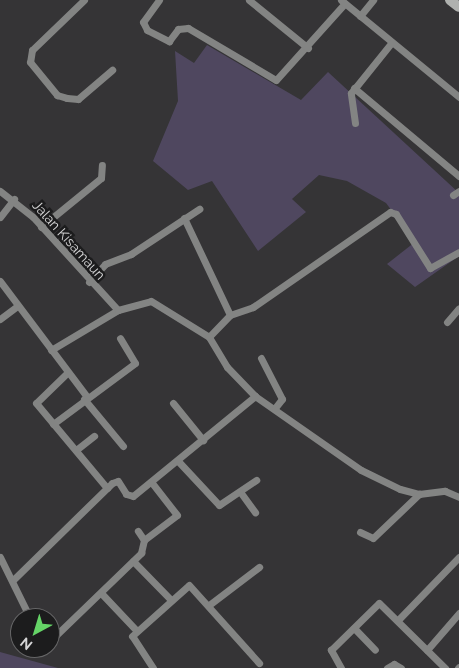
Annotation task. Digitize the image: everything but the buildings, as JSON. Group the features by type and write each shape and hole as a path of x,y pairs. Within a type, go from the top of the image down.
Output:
{"main road":[{"path":"450,0 459,7"}],"street":[{"path":"84,0 32,50 30,62 57,95 67,98 78,99 112,70"},
{"path":"159,0 143,22 147,30 169,40 178,29 188,28 279,79 308,48 343,2 459,97"},
{"path":"249,0 308,48"},
{"path":"360,16 373,0"},
{"path":"355,122 351,93 392,42"},
{"path":"354,88 459,176"},
{"path":"41,227 101,178 102,165"},
{"name":"Jalan Kisamaun","path":"0,191 14,199 41,227 88,282 118,310"},
{"path":"0,217 14,199"},
{"path":"88,282 105,264 131,254 199,209"},
{"path":"209,337 230,315 253,307 390,212 396,214 430,268 459,252"},
{"path":"184,218 230,315"},
{"path":"0,282 16,308 51,350 123,446"},
{"path":"51,350 118,310 150,301 209,337 227,367 255,396 275,408 361,470 419,494 445,491 459,497"},
{"path":"0,319 16,308"},
{"path":"447,322 459,308"},
{"path":"54,424 86,398 135,363 120,338"},
{"path":"261,358 282,399 275,408"},
{"path":"67,373 36,400 107,488"},
{"path":"14,578 107,488 118,481 131,496 152,483 255,396"},
{"path":"173,402 203,440"},
{"path":"76,450 94,436"},
{"path":"178,461 218,504 241,493 256,480"},
{"path":"60,631 102,594 133,561 144,540 177,515 152,483"},
{"path":"241,493 256,512"},
{"path":"360,532 373,538 419,494"},
{"path":"138,531 144,540"},
{"path":"0,557 14,578 26,608"},
{"path":"398,620 459,557"},
{"path":"133,561 171,600"},
{"path":"209,605 259,568"},
{"path":"152,668 133,641 136,630 189,585 260,663"},
{"path":"102,594 136,630"},
{"path":"340,668 330,653 379,602 445,668"},
{"path":"427,650 459,613"},
{"path":"354,628 375,650"},
{"path":"387,668 394,664 401,668"}],"shaded area":[{"path":"207,45 301,100 328,72 459,193 459,256 415,287 387,264 415,242 386,203 347,181 319,175 292,199 306,212 258,251 212,181 188,190 153,161 178,101 175,51 194,63"},
{"path":"0,652 10,655 10,658 22,658 58,668 0,668"}]}
